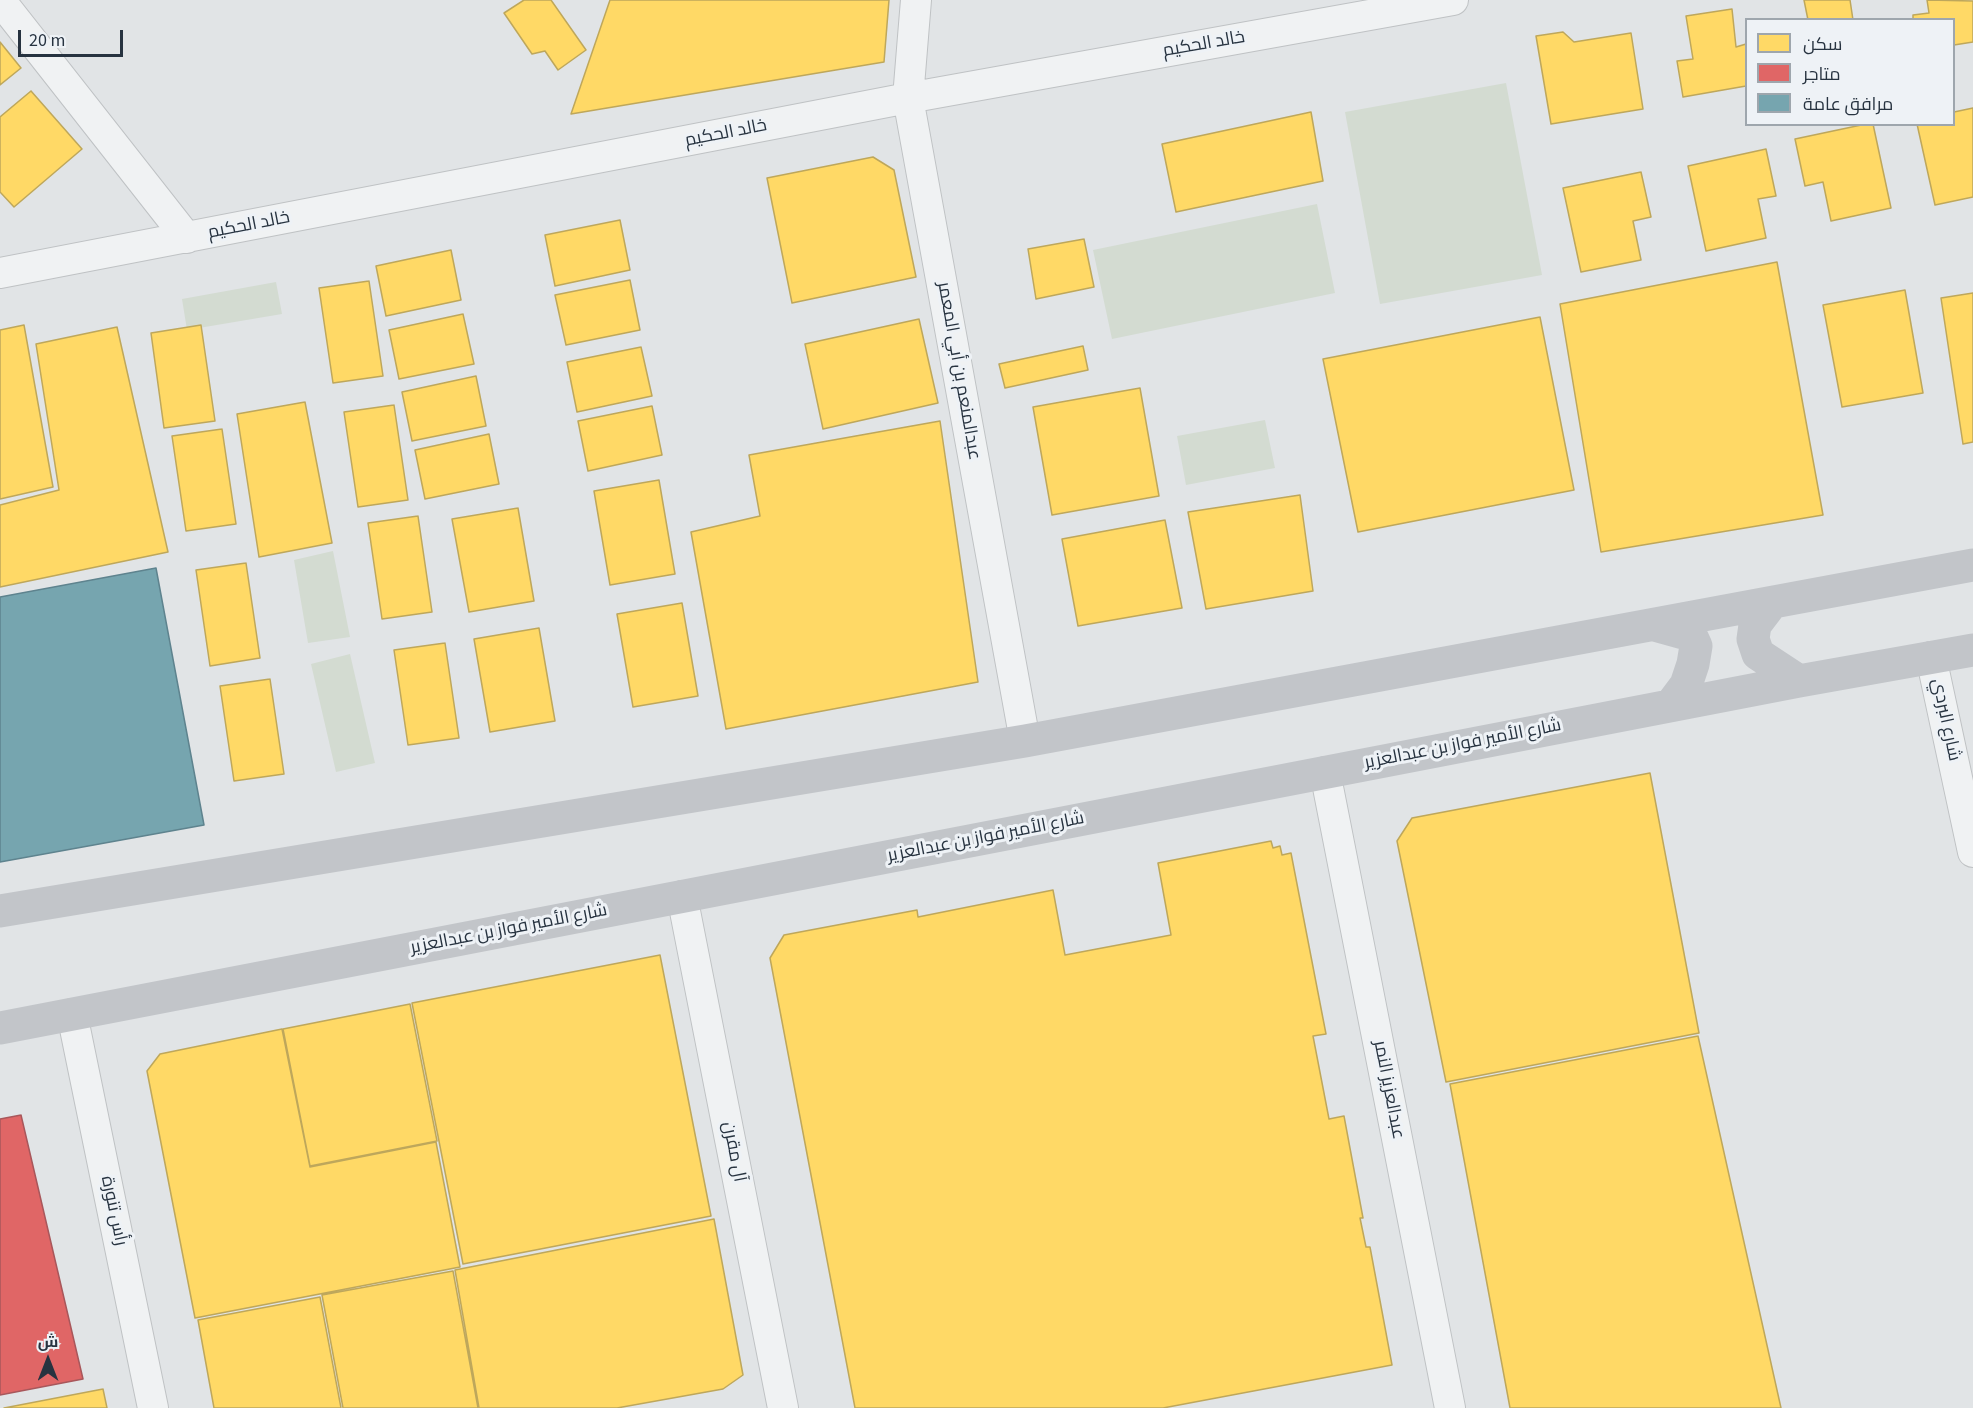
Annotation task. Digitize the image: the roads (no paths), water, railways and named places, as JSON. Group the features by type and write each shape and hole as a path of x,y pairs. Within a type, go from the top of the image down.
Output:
{"main road":[{"path":"0,911 1025,741 1973,565"},
{"path":"1772,604 1755,625 1753,639 1758,654 1772,666 1799,681"},
{"path":"1655,625 1691,635 1696,646 1686,686 1671,705"},
{"name":"شارع الأمير فواز بن عبدالعزير","path":"0,1028 1671,705 1973,650"}],"street":[{"path":"0,0 187,238"},
{"name":"عبدالمنعم بن أبي المعمر","path":"916,0 908,98 1025,741"},
{"name":"خالد الحكيم","path":"0,273 908,98 1453,0"},
{"name":"شارع البردي","path":"1931,657 1973,852"},
{"name":"عبدالعزيز النمر","path":"1325,772 1450,1408"},
{"name":"آل مقرن","path":"682,896 778,1407"},
{"name":"رأس تنورة","path":"72,1014 153,1408"}]}
